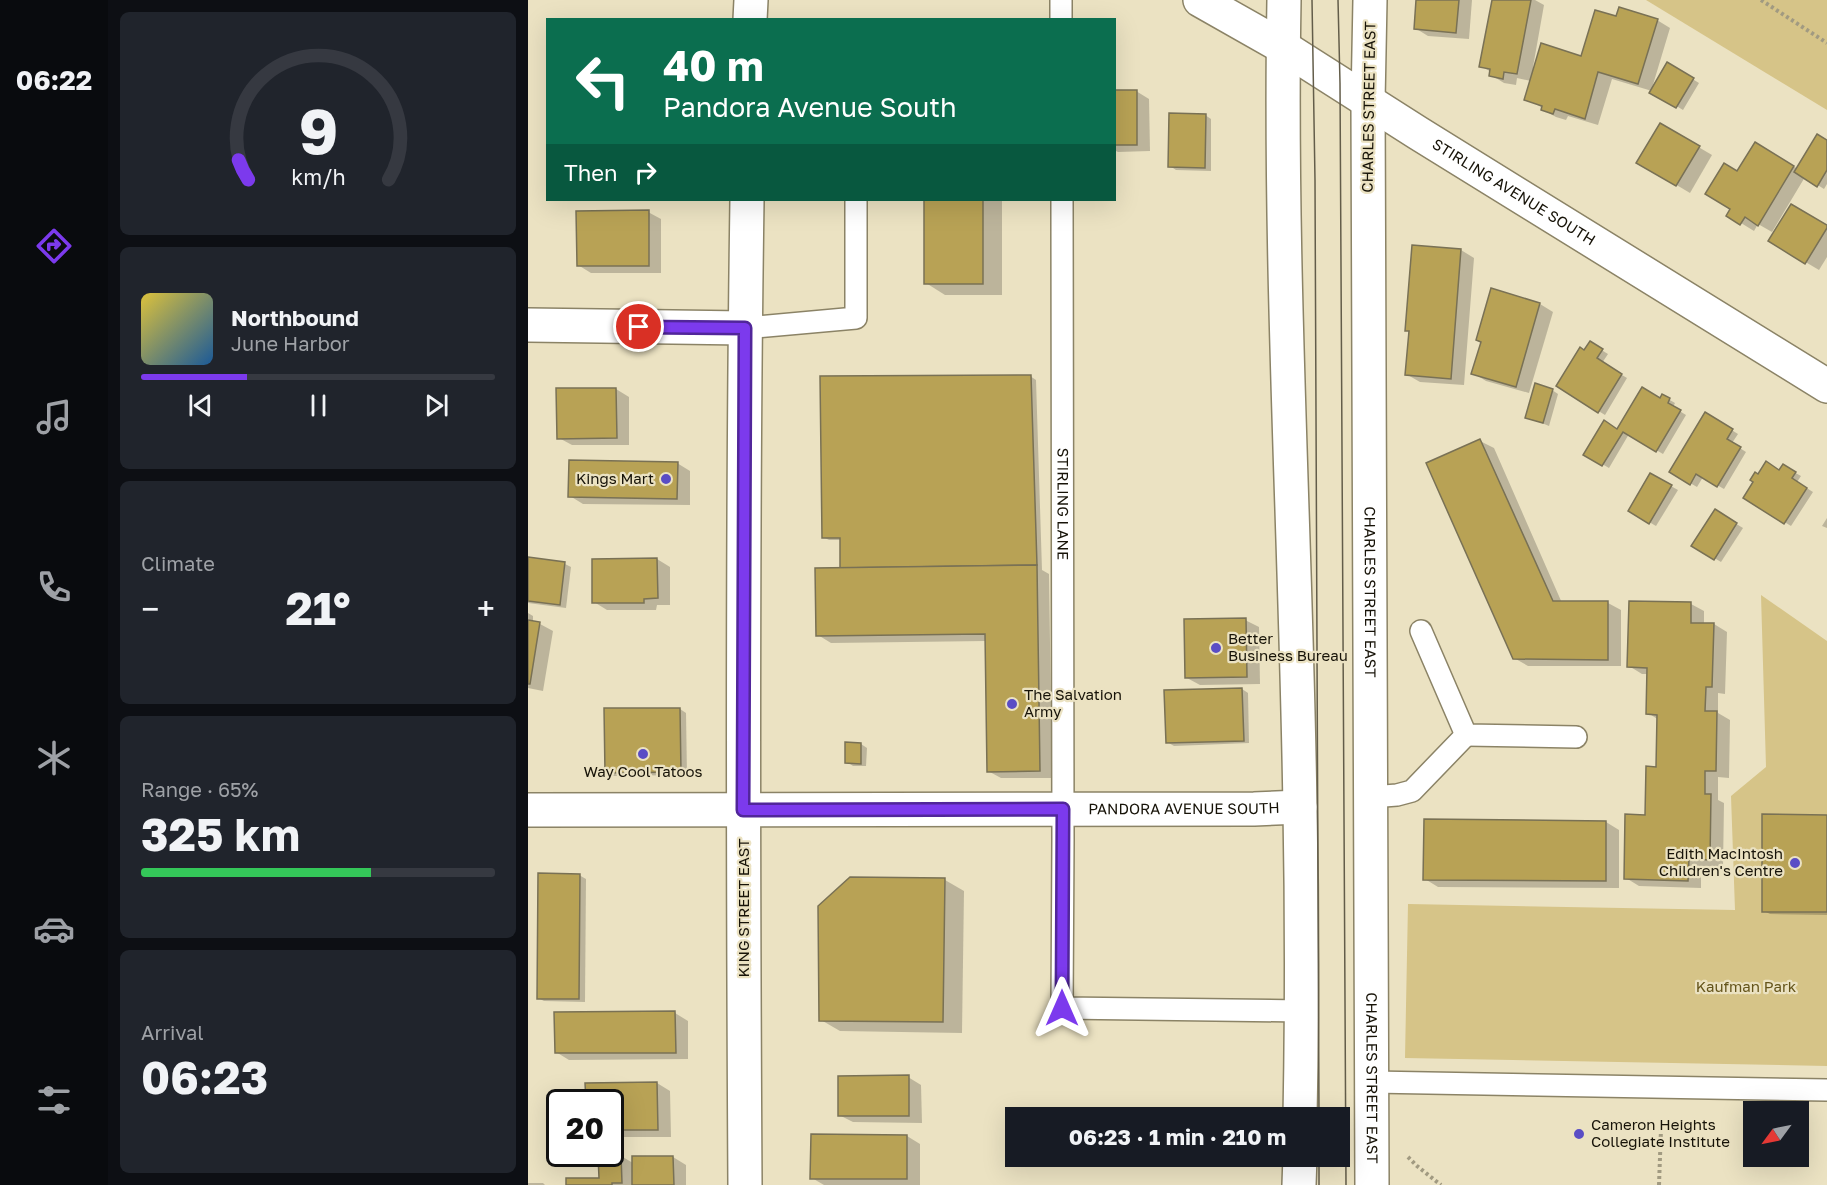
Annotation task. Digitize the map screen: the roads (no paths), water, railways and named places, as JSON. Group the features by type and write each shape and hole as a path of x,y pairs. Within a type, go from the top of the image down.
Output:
{"main road":[{"path":"750,18 751,0"},
{"name":"STIRLING AVENUE SOUTH","path":"1200,0 1283,47 1827,386"},
{"path":"1284,0 1286,304 1300,807 1302,1011 1300,1107"},
{"name":"CHARLES STREET EAST","path":"1370,0 1368,101 1372,1185"},
{"name":"KING STREET EAST","path":"745,1185 743,810 747,201"},
{"path":"528,325 745,328"},
{"name":"PANDORA AVENUE SOUTH","path":"528,810 1300,807"},
{"path":"1299,1185 1300,1167"}],"lane":[{"path":"1061,0 1061,18"},
{"path":"745,328 856,318 856,201"},
{"name":"STIRLING LANE","path":"1062,201 1062,1008 1302,1011"},
{"path":"1421,631 1466,735"},
{"path":"1371,797 1412,791 1466,735 1576,737"},
{"path":"1372,1083 1827,1090"}],"tram line":[{"path":"1312,0 1315,180 1319,1107"},
{"path":"1338,0 1346,1185"},
{"path":"1319,1167 1319,1185"}],"place":[{"name":"Kings Mart","path":"666,479"},
{"name":"Better Business Bureau","path":"1216,648"},
{"name":"The Salvation Army","path":"1012,704"},
{"name":"Way Cool Tatoos","path":"643,754"},
{"name":"Edith MacIntosh Children's Centre","path":"1795,863"},
{"name":"Cameron Heights Collegiate Institute","path":"1579,1134"}],"park label":[{"name":"Kaufman Park","path":"1746,987"}]}
